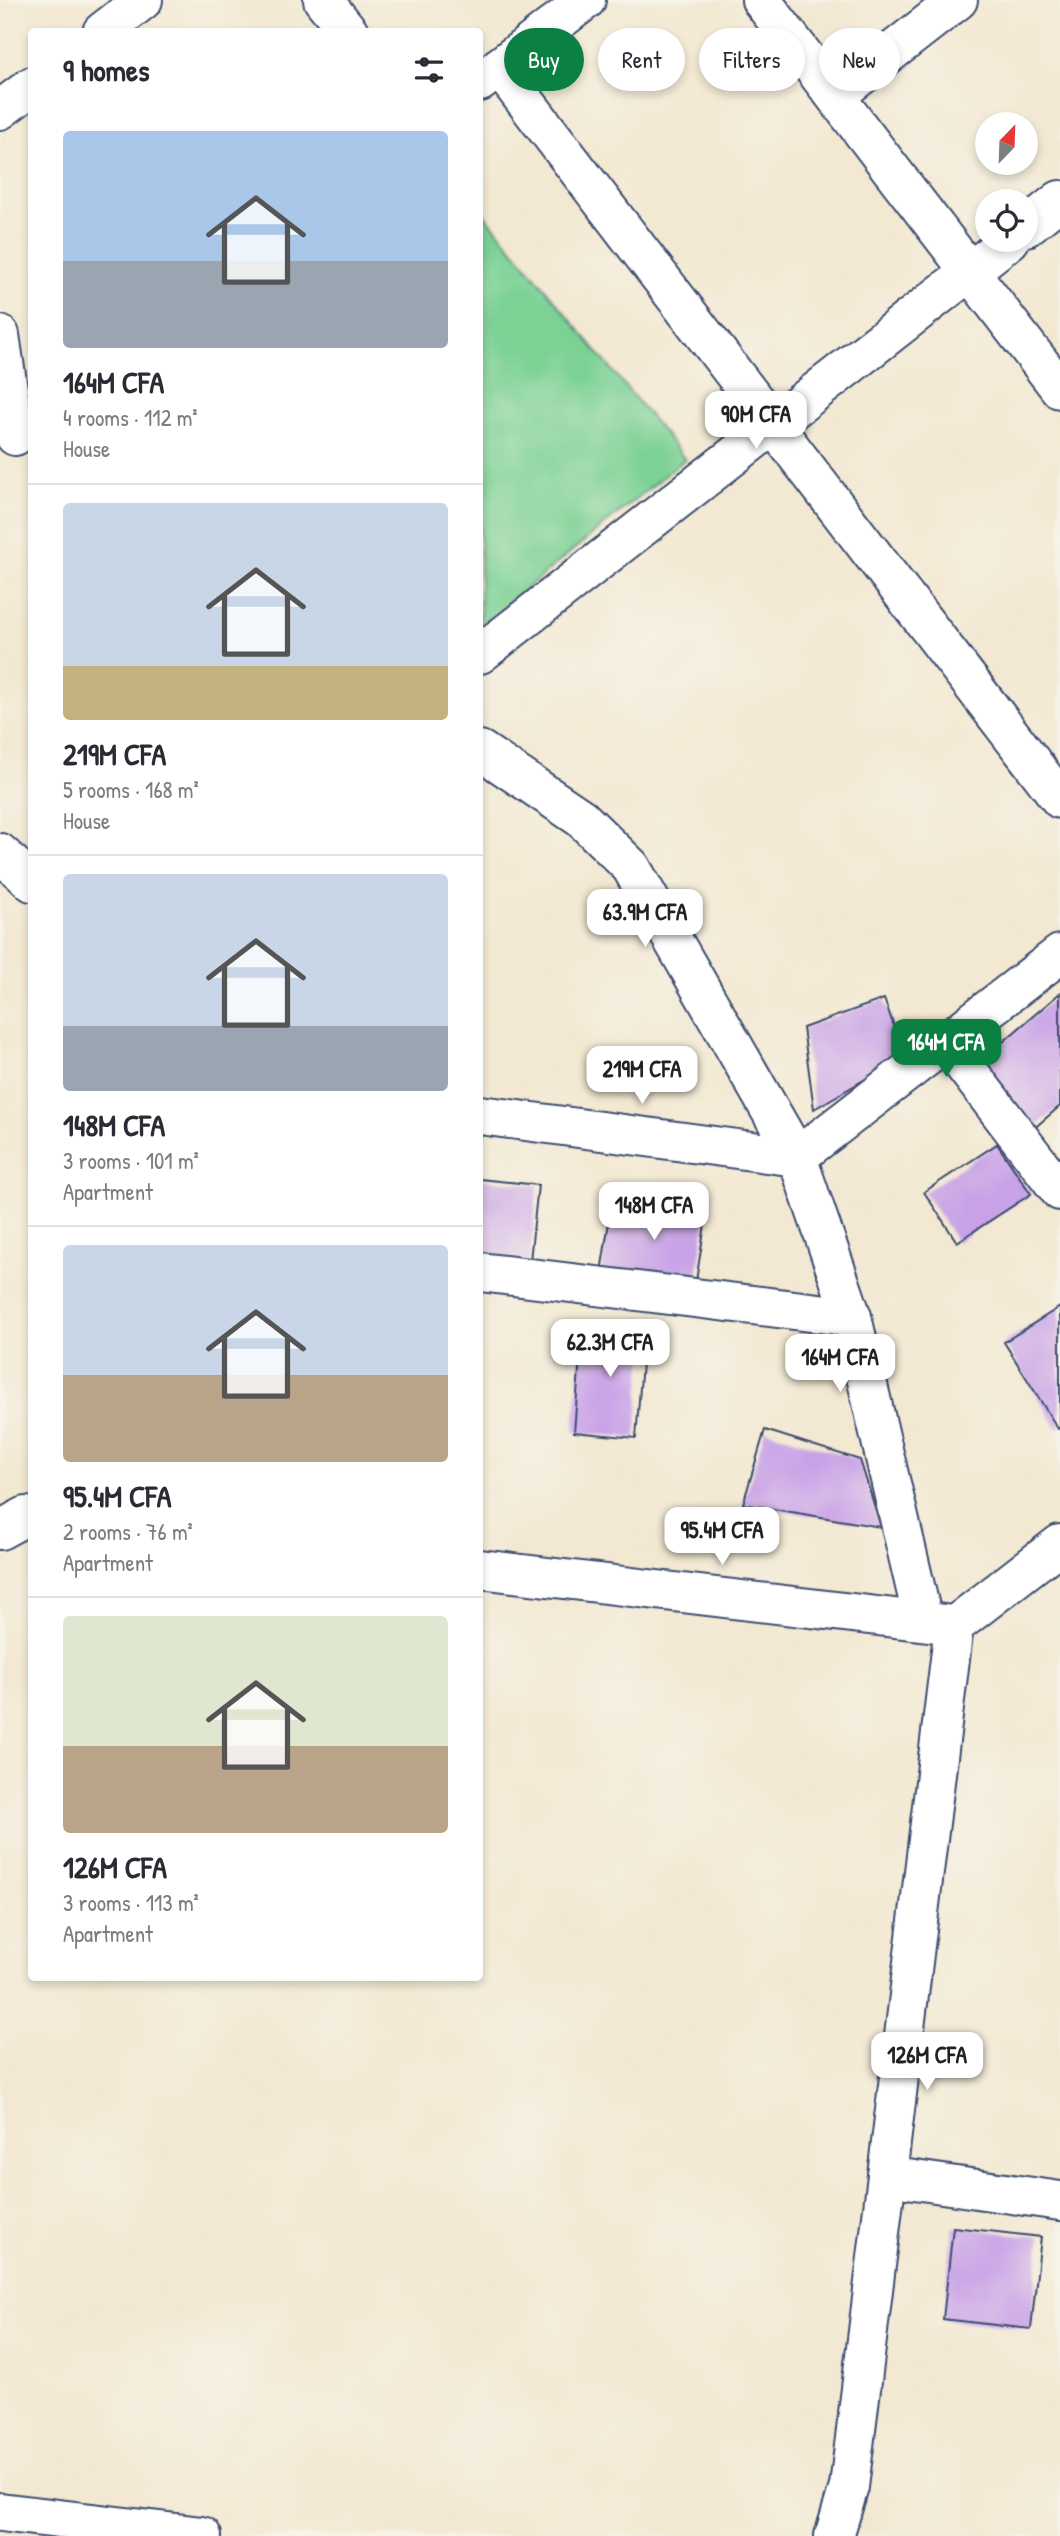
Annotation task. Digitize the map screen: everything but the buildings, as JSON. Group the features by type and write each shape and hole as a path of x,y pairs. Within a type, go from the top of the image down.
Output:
{"street":[{"path":"107,28 142,0"},
{"path":"323,0 346,28"},
{"path":"586,0 489,75 773,425 1060,799"},
{"path":"761,0 1060,388"},
{"path":"835,96 958,0"},
{"path":"0,110 28,89"},
{"path":"1038,217 1060,200"},
{"path":"483,652 995,252"},
{"path":"0,335 16,436"},
{"path":"483,752 581,818 631,867 797,1157 852,1317 938,1623 887,2176 849,2487 834,2536"},
{"path":"0,853 28,878"},
{"path":"483,1115 797,1157 1060,954"},
{"path":"946,1042 1060,1191"},
{"path":"483,1272 852,1317"},
{"path":"0,1530 28,1516"},
{"path":"483,1569 938,1623 1060,1544"},
{"path":"887,2176 1060,2201"},
{"path":"11,2520 202,2536"}],"green space":[{"path":"483,213 685,459 483,624"}]}
